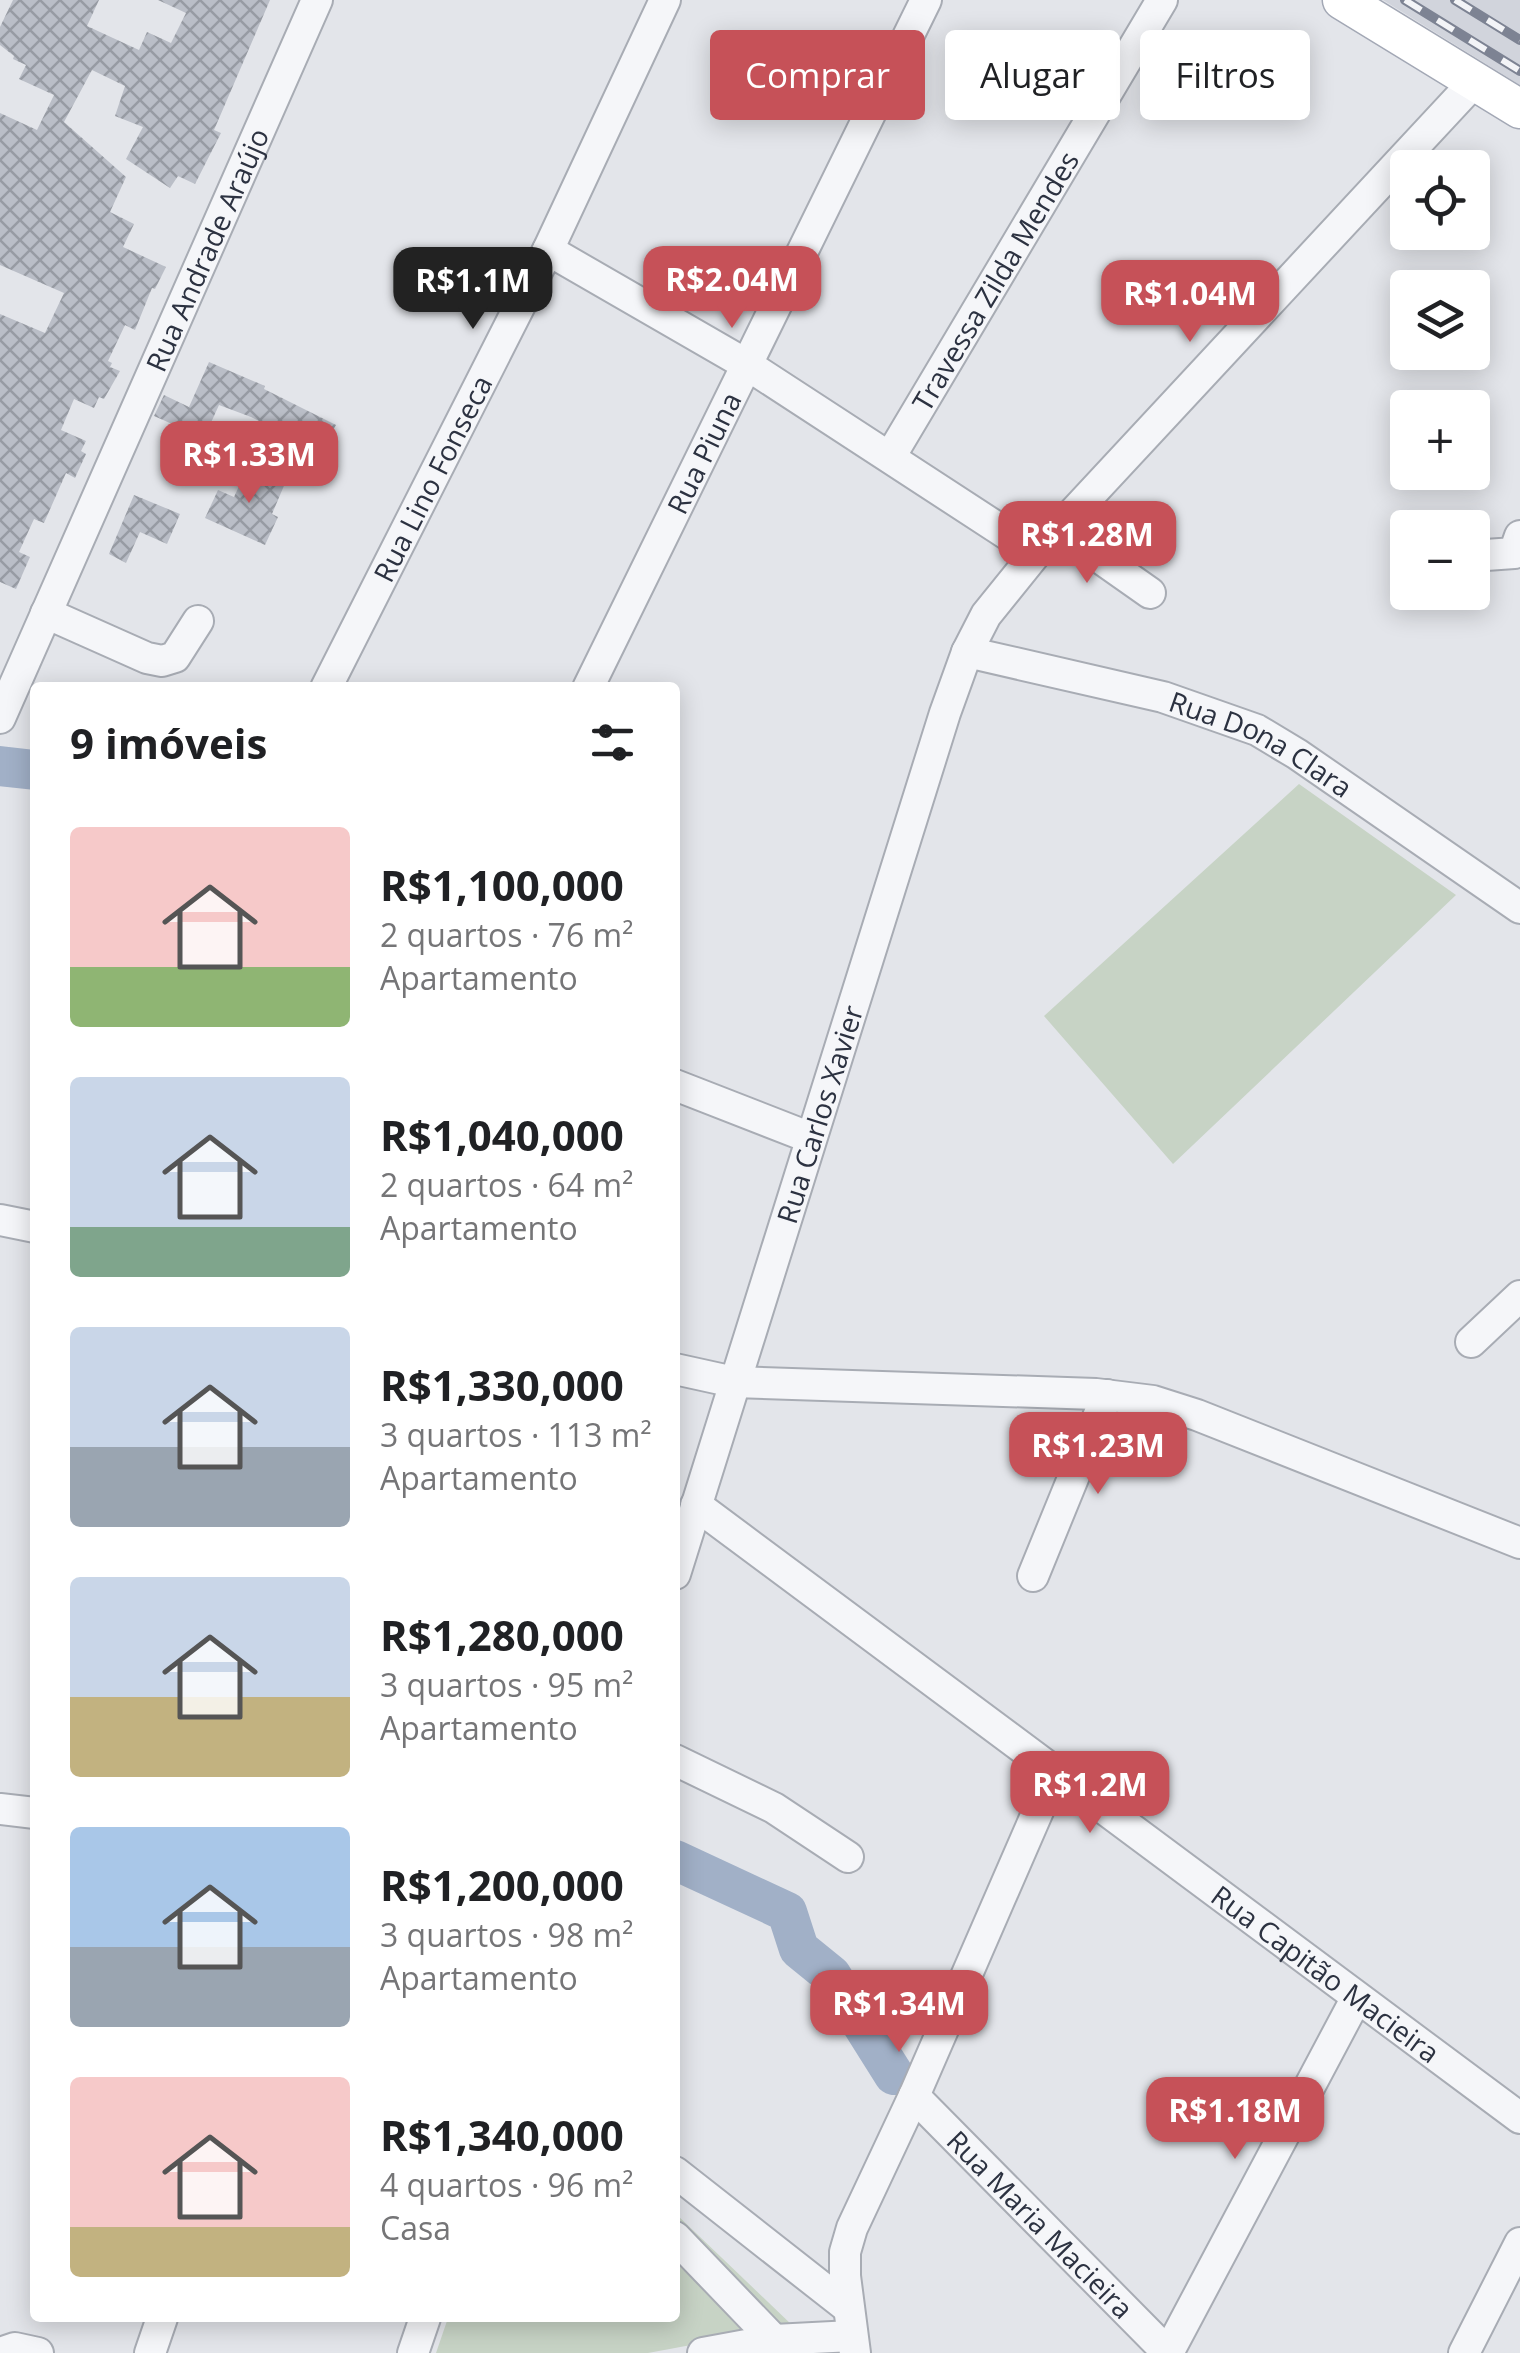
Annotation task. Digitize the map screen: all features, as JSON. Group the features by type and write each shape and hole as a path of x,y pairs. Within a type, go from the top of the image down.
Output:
{"main road":[{"path":"1342,0 1520,109"}],"street":[{"name":"Rua Andrade Araújo","path":"0,718 316,0"},
{"name":"Rua Lino Fonseca","path":"329,682 548,250 665,0"},
{"name":"Rua Piuna","path":"591,682 926,0"},
{"name":"Travessa Zilda Mendes","path":"890,457 1162,0"},
{"name":"Rua Carlos Xavier","path":"680,1558 967,652 986,615 1036,554 1475,81"},
{"path":"548,250 748,366 1036,554"},
{"path":"1059,529 1150,593"},
{"path":"1490,555 1514,553 1520,536"},
{"path":"46,613 147,658 162,661 175,657"},
{"path":"168,682 175,657 198,621"},
{"name":"Rua Dona Clara","path":"967,652 1163,697 1257,730 1520,908"},
{"path":"680,1087 811,1138"},
{"path":"0,1220 30,1226"},
{"path":"1471,1342 1520,1296"},
{"path":"680,1370 734,1382 1107,1395 1153,1401 1520,1543"},
{"path":"1033,1576 1107,1395"},
{"name":"Rua Capitão Macieira","path":"696,1506 1520,2118"},
{"path":"680,1762 774,1808 848,1857"},
{"path":"851,2332 845,2252 852,2228 1055,1772"},
{"path":"0,1809 30,1812"},
{"path":"1168,2353 1356,1999"},
{"name":"Rua Maria Macieira","path":"914,2096 1168,2353"},
{"path":"680,2177 851,2332"},
{"path":"680,2242 774,2340"},
{"path":"1464,2353 1520,2243"},
{"path":"1128,2353 1134,2319"},
{"path":"150,2353 161,2322"},
{"path":"413,2353 424,2322"},
{"path":"702,2353 851,2332"},
{"path":"3,2351 38,2353"}],"shaded area":[{"path":"1383,0 1520,0 1520,85"}],"green space":[{"path":"1299,784 1456,895 1173,1164 1044,1016"},
{"path":"680,2218 793,2326 648,2353 436,2353 447,2322 680,2322"}],"building":[{"path":"13,0 99,0 87,26 139,50 147,32 171,43 186,13 158,0 270,0 214,130 221,133 195,184 178,176 170,188 126,159 143,127 115,116 125,86 92,70 64,122 126,177 110,212 134,224 123,247 166,267 155,289 152,288 135,330 125,325 108,361 112,363 110,367 120,371 104,399 99,397 94,408 74,399 61,430 86,441 81,451 86,454 75,478 66,473 44,523 34,519 19,552 30,557 16,589 0,582 0,314 45,333 64,293 0,265 0,113 37,130 54,95 19,79 26,65 13,59 0,45 0,27"},
{"path":"209,362 265,386 264,389 336,425 322,452 219,405 204,438 154,416 164,395 189,407"},
{"path":"249,465 286,481 272,514 278,517 265,545 205,518 218,490 234,497"},
{"path":"134,495 180,514 167,544 140,532 126,563 109,554"}],"waterway":[{"path":"0,766 30,769"},
{"path":"680,1862 787,1912 799,1949 831,1975 894,2075"}],"railway":[{"path":"1405,0 1520,71"},
{"path":"1455,0 1520,40"}]}
